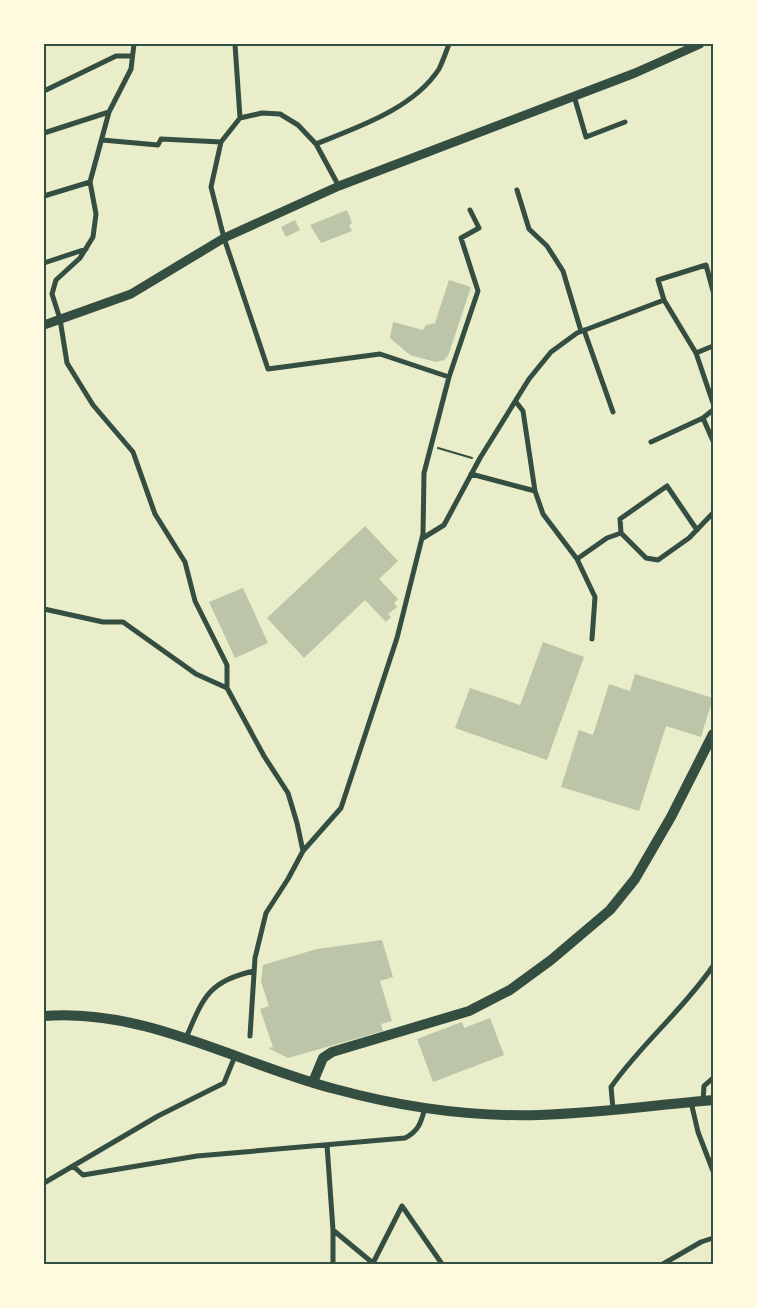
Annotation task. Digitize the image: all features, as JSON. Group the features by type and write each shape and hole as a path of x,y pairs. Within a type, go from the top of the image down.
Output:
{"main road":[{"path":"313,1082 322,1058 332,1052 469,1011 498,997 551,960 610,910 635,879 654,847 713,734"},
{"path":"44,1016 85,1016 147,1026 333,1089 425,1108 482,1114 540,1115 708,1100"}],"street":[{"path":"134,44 131,69 110,112 90,182 96,214 93,237 80,258 56,280 52,294 60,319 67,363 93,405 133,452 155,514 185,562 195,601 228,665 228,688 264,756 288,793 303,851"},
{"path":"235,44 240,118"},
{"path":"316,144 360,127 411,98 439,69 449,44"},
{"path":"44,325 131,294 224,238 338,186 635,73 700,44"},
{"path":"44,91 116,56 132,56"},
{"path":"574,96 586,137 625,122"},
{"path":"44,133 110,112"},
{"path":"336,181 316,144 298,125 280,114 262,113 240,118 221,142 211,187 224,238 268,370 380,354 449,377"},
{"path":"102,140 158,145 161,139 221,142"},
{"path":"44,196 90,182"},
{"path":"517,190 530,228 547,246 563,271 582,331 613,412"},
{"path":"250,1036 255,958 266,913 288,880 303,851 341,808 397,638 422,538 424,473 449,377 478,291 461,238 479,228 470,210"},
{"path":"44,263 86,249"},
{"path":"713,291 706,266 658,280 664,300 696,353 713,403"},
{"path":"422,538 444,525 479,460 529,379 551,352 582,331 664,300"},
{"path":"696,353 713,346"},
{"path":"516,402 523,411 535,491 543,514 578,559 595,597 592,640"},
{"path":"650,442 703,418 713,410"},
{"path":"703,418 713,441"},
{"path":"472,474 535,491"},
{"path":"697,530 668,486 620,519 621,533 646,558 658,560 697,530 713,514 713,507"},
{"path":"578,559 607,538 621,533"},
{"path":"44,609 103,622 123,622 196,674 228,688"},
{"path":"613,1109 611,1087 645,1044 694,994 713,966"},
{"path":"186,1038 198,1006 205,996 227,979 254,971"},
{"path":"44,1182 158,1116 224,1083 235,1056"},
{"path":"708,1100 704,1086 713,1078"},
{"path":"691,1102 698,1132 713,1171"},
{"path":"72,1166 83,1175 197,1156 405,1138 413,1134 420,1127 425,1108"},
{"path":"327,1145 333,1230 333,1264"},
{"path":"333,1230 373,1263 402,1206 442,1264"},
{"path":"663,1264 701,1242 713,1238"}],"path":[{"path":"431,446 479,460"}],"building":[{"path":"347,210 352,223 349,225 352,231 321,243 310,225"},
{"path":"295,220 300,230 286,237 281,227"},
{"path":"449,280 471,287 448,356 444,360 436,362 410,355 390,338 393,322 423,330 426,325 435,323"},
{"path":"365,526 398,561 379,579 398,599 394,603 397,607 388,614 391,617 386,622 365,600 304,658 267,618"},
{"path":"243,588 268,643 235,658 209,602"},
{"path":"543,642 584,657 547,760 455,728 470,688 520,705"},
{"path":"635,674 713,698 701,737 666,726 639,811 561,787 579,730 593,735 609,684 630,691"},
{"path":"382,940 393,977 380,981 392,1021 381,1024 383,1031 288,1058 268,1048 273,1047 260,1009 269,1006 261,982 263,965 317,949"},
{"path":"490,1018 504,1055 433,1082 417,1039 462,1022 464,1028"}]}
